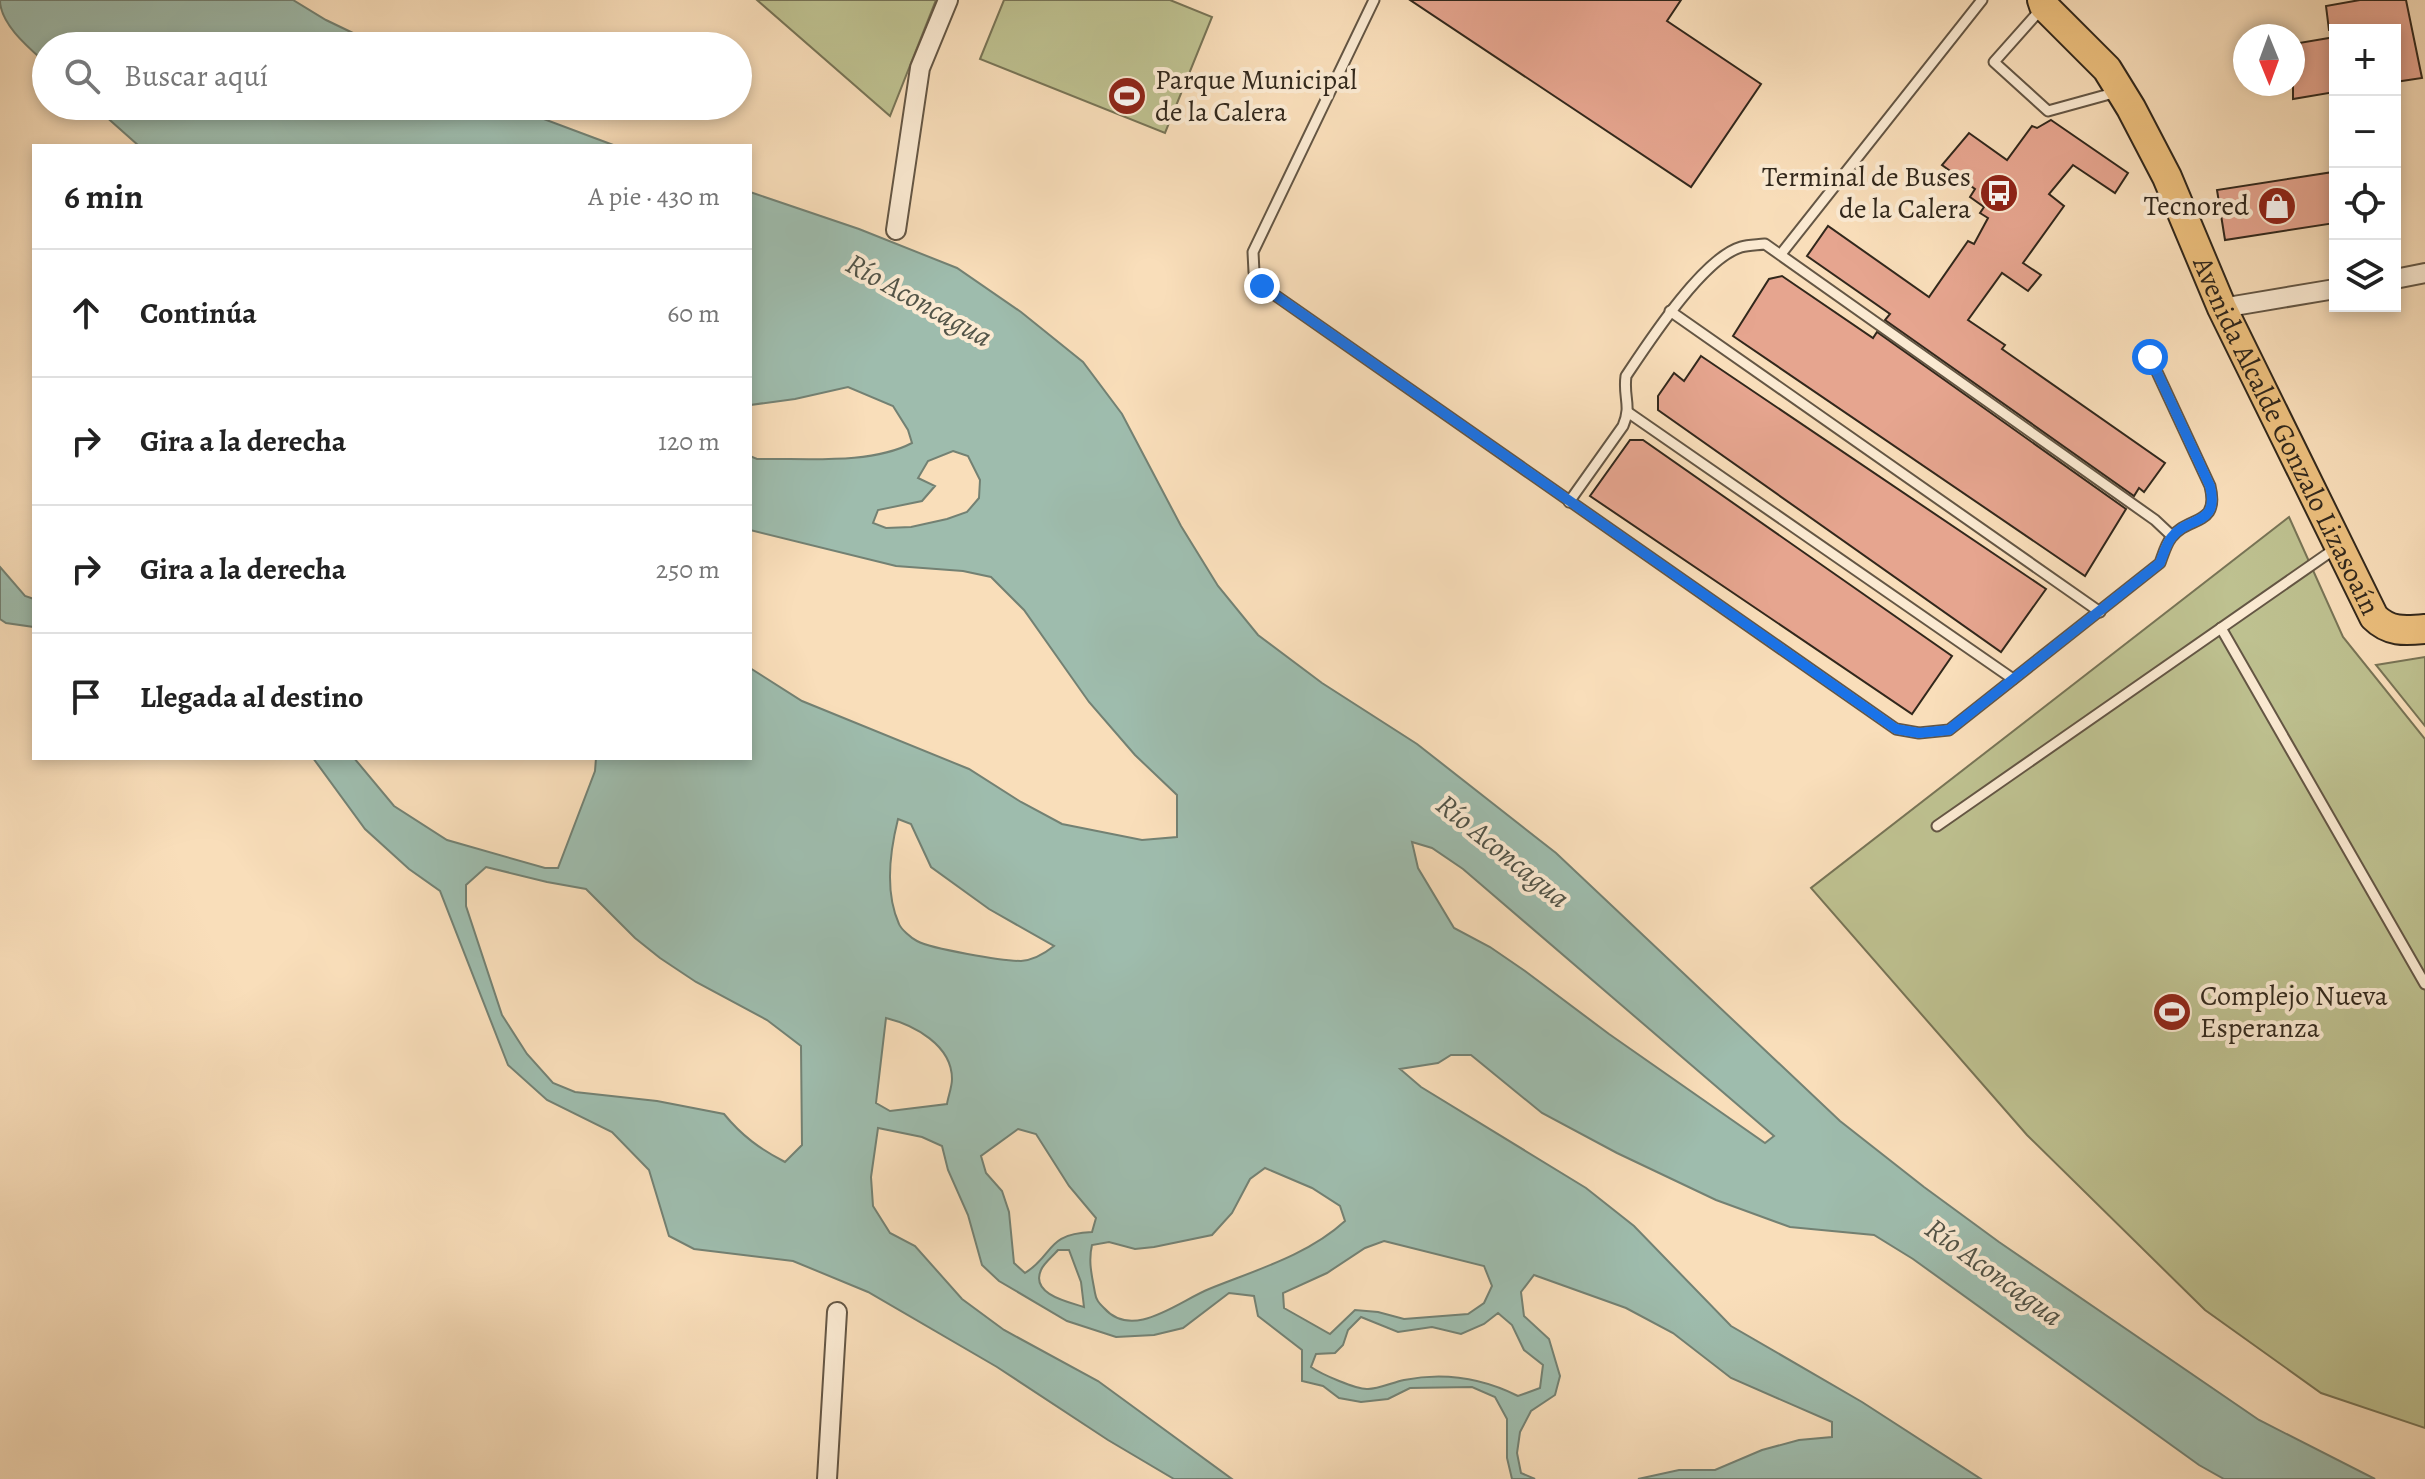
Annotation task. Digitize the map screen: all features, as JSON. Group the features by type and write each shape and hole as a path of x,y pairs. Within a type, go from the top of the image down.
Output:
{"main road":[{"name":"Avenida Alcalde Gonzalo Lizasoaín","path":"2043,3 2107,69 2167,177 2222,308 2374,617 2384,627 2404,631 2425,629"}],"street":[{"path":"896,230 920,68 948,0"},
{"path":"2401,278 2425,273"},
{"path":"2222,308 2329,290"},
{"path":"827,1479 837,1312"}],"lane":[{"path":"1374,0 1253,252 1254,272 1262,286 1896,729 1919,733 1949,730 2160,563 2172,536 2207,516 2213,501 2210,486 2150,357"},
{"path":"1781,254 1982,0"},
{"path":"2043,3 1994,62 2048,111 2120,92"},
{"path":"1569,502 1623,426 1629,413 1626,376 1670,311 1718,260 1738,247 1765,244 2155,520 2172,536"},
{"path":"1670,311 2100,612"},
{"path":"1629,413 2013,679"},
{"path":"1937,826 2339,546"},
{"path":"2221,628 2425,984"}],"green space":[{"path":"757,0 936,0 890,116"},
{"name":"Parque Municipal de la Calera","path":"1004,0 1170,0 1212,17 1165,133 980,59"},
{"name":"Complejo Nueva Esperanza","path":"2289,517 2343,637 2425,739 2425,1428 2321,1393 2205,1310 2027,1135 1811,888"},
{"path":"2425,657 2425,726 2376,665"}],"water":[{"path":"0,0 293,0 351,32 32,32 32,50 10,27"},
{"path":"110,120 546,120 611,144 137,144"},
{"name":"Río Aconcagua","path":"752,193 859,229 957,268 1021,312 1083,362 1122,414 1181,526 1218,586 1258,635 1322,683 1417,744 1556,853 1840,1121 1924,1187 2259,1420 2375,1479 2224,1479 2199,1465 1913,1259 1874,1235 1790,1227 1716,1200 1542,1113 1471,1055 1451,1055 1438,1063 1400,1069 1421,1087 1586,1188 1634,1226 1731,1326 1862,1402 1981,1479 1638,1479 1679,1470 1715,1470 1762,1450 1799,1440 1832,1437 1832,1422 1731,1378 1673,1333 1626,1308 1534,1275 1521,1292 1524,1316 1549,1339 1560,1376 1555,1395 1531,1411 1520,1432 1517,1453 1521,1473 1535,1479 1512,1479 1507,1458 1507,1419 1495,1397 1472,1387 1410,1388 1388,1399 1361,1402 1339,1398 1323,1386 1302,1381 1302,1350 1258,1316 1254,1296 1229,1293 1183,1328 1154,1335 1116,1337 1067,1321 999,1281 982,1265 968,1215 948,1170 942,1146 922,1137 878,1128 871,1177 873,1206 890,1233 915,1246 962,1299 1004,1330 1098,1381 1232,1479 1174,1479 997,1367 868,1292 793,1261 694,1249 669,1236 649,1170 612,1132 547,1100 508,1065 440,891 409,869 365,829 314,760 356,760 394,806 447,840 545,868 558,868 595,771 596,760 752,760 752,669 802,701 969,769 1062,824 1142,840 1177,837 1177,795 1135,755 1089,702 1024,610 991,577 963,571 896,566 752,530 752,457 837,459 877,455 912,443 893,406 848,387 752,405","holes":["953,451 968,456 980,480 979,498 967,512 911,527 886,528 873,523 878,510 922,501 935,486 918,478 928,461","898,819 911,824 931,867 989,909 1054,946 1039,956 1021,961 951,951 925,944 906,933 895,912 890,886","1412,842 1432,848 1463,869 1774,1136 1765,1143 1525,971 1454,928 1418,868","486,867 586,889 635,938 660,958 696,982 767,1020 801,1046 802,1145 785,1162 752,1141 724,1114 657,1101 575,1092 553,1083 527,1054 502,1015 466,906 466,885","886,1018 930,1038 946,1056 952,1079 947,1104 890,1111 876,1103","1018,1129 1036,1134 1069,1186 1096,1218 1092,1232 1058,1241 1025,1273 1014,1263 1009,1212 1002,1191 986,1173 981,1156","1265,1168 1312,1188 1340,1206 1345,1221 1298,1252 1142,1320 1128,1321 1116,1317 1098,1301 1091,1269 1092,1245 1109,1242 1135,1249 1212,1235 1232,1213 1250,1179","1384,1241 1484,1266 1492,1286 1484,1303 1468,1314 1404,1319 1355,1310 1330,1334 1284,1308 1283,1293 1327,1273 1365,1248","1058,1250 1069,1250 1081,1282 1084,1307 1052,1296 1041,1285 1041,1270","1498,1313 1512,1325 1524,1350 1543,1365 1540,1388 1518,1396 1477,1381 1434,1377 1363,1389 1311,1367 1316,1354 1335,1353 1343,1345 1348,1330 1361,1317 1398,1332 1432,1327 1461,1334 1484,1324"]},
{"path":"0,567 25,596 32,598 32,627 6,623 0,619"}],"building":[{"path":"1410,0 1681,0 1667,21 1761,84 1691,187"},
{"path":"2360,0 2406,0 2422,78 2401,81 2401,24 2329,24 2329,30 2326,6"},
{"path":"2329,38 2329,93 2293,99 2293,96 2305,96 2305,42"},
{"path":"2051,120 2128,173 2115,193 2073,165 2049,194 2064,206 2023,263 2041,275 2028,291 2002,273 1968,320 2005,345 2002,349 2165,463 2144,492 2139,488 2134,496 1885,320 1890,314 1807,256 1828,226 1929,297 1968,241 1974,244 1988,218 1980,213 1984,207 1970,197 1975,189 1942,165 1969,133 2007,160 2032,126 2037,128"},
{"name":"Tecnored","path":"2329,173 2329,224 2225,240 2217,190"},
{"path":"1782,276 1873,338 1877,332 2126,509 2085,576 1733,336 1769,279"},
{"path":"1701,356 2046,589 2001,652 1658,410 1658,396 1674,373 1684,381"},
{"path":"1630,440 1643,440 1952,656 1912,714 1590,496"}],"place":[{"name":"Parque Municipal de la Calera","path":"1127,96"},
{"name":"Terminal de Buses de la Calera","path":"1999,193"},
{"name":"Tecnored","path":"2277,206"},
{"name":"Complejo Nueva Esperanza","path":"2172,1012"}],"route":[{"path":"1262,286 1896,729 1919,733 1949,730 2160,563 2172,536 2207,516 2213,501 2210,486 2150,357"}]}
